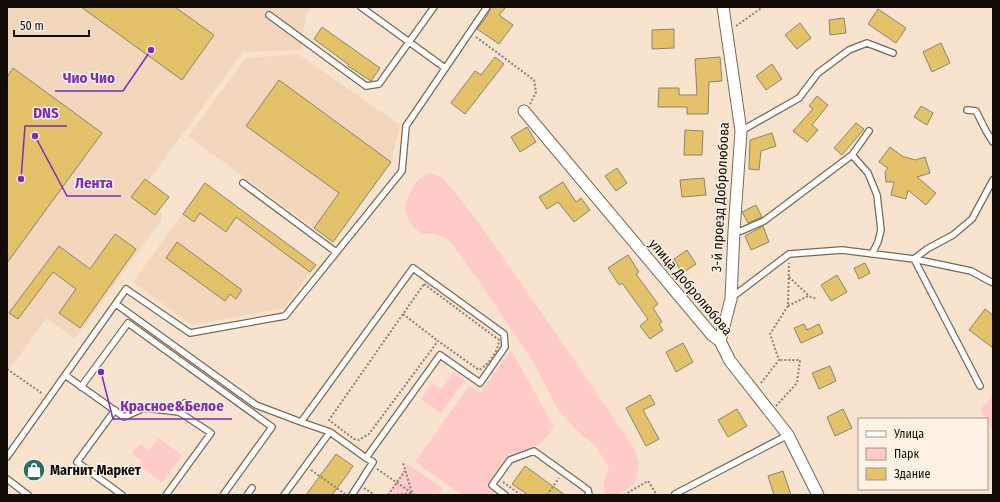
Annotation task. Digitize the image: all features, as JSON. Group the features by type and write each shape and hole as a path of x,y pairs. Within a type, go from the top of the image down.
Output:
{"street":[{"name":"3-й проезд Добролюбова","path":"720,341 731,298 741,131 723,7"},
{"name":"улица Добролюбова","path":"526,114 712,335 720,341 730,361 788,435 818,495"}],"lane":[{"path":"361,7 445,68"},
{"path":"269,15 366,86 379,84 434,7"},
{"path":"7,456 126,289 190,333 285,316 402,171 406,126 487,7"},
{"path":"741,131 799,98 818,73 849,50 867,43 893,53"},
{"path":"966,110 976,111 993,142"},
{"path":"734,231 741,231 764,221 852,155 869,131"},
{"path":"852,155 868,173 877,195 881,230 878,242 872,254"},
{"path":"914,259 927,249 953,235 972,219 993,180"},
{"path":"244,183 336,252"},
{"path":"731,298 789,254 842,250 914,259 971,271 993,283"},
{"path":"914,259 980,386"},
{"path":"301,422 413,268 504,334 505,347 480,383 440,355 366,458"},
{"path":"116,304 256,405 330,432 373,462 351,492"},
{"path":"81,387 128,323 202,380 272,427 223,495"},
{"path":"65,375 124,417 144,408 179,412 211,433 166,495"},
{"path":"179,412 185,403"},
{"path":"115,410 77,462 122,495"},
{"path":"284,495 330,432"},
{"path":"675,494 788,435"},
{"path":"505,495 492,485 510,460 534,451 588,490 589,495"},
{"path":"7,478 28,495"},
{"path":"247,495 252,488"}],"path":[{"path":"727,33 763,7"},
{"path":"470,32 534,80 536,92 526,114"},
{"path":"788,306 789,254"},
{"path":"789,277 808,296 817,298"},
{"path":"403,314 479,370 487,365 499,347 499,340 493,334 424,284 403,314 329,420 333,424 354,439 359,440 369,434 438,341"},
{"path":"779,360 770,334 788,306 808,296"},
{"path":"754,392 779,360"},
{"path":"770,412 797,383 800,360 779,360"},
{"path":"7,369 48,398"},
{"path":"403,463 413,494"},
{"path":"313,464 310,470 346,495 351,492"},
{"path":"371,465 413,494"},
{"path":"388,495 405,470"},
{"path":"507,477 503,482 521,495"},
{"path":"547,495 559,478"},
{"path":"624,495 648,481 657,495"},
{"path":"358,484 375,495"},
{"path":"394,495 413,494"}],"shaded area":[{"path":"7,7 312,7 306,15 301,50 243,52 138,195 162,214 161,221 75,339 47,318 7,372"},
{"path":"298,54 400,125 391,162 333,242 188,136 246,58"},
{"path":"205,183 316,265 284,308 192,325 133,282"}],"green space":[{"path":"430,173 443,178 479,223 635,450 639,465 636,480 629,488 618,495 606,495 604,484 609,467 594,444 583,436 558,410 534,363 479,281 448,239 435,234 421,234 406,216 405,211 407,200 414,185 422,177"},
{"path":"511,350 554,427 540,444 507,458 486,486 498,495 462,495 415,462 469,386 480,393"},
{"path":"453,372 465,380 441,413 421,399 432,383 441,389"},
{"path":"993,395 993,431 988,424 988,418 984,418 980,410"},
{"path":"159,438 182,455 162,483 139,466 142,461 132,454 140,444 149,450"},
{"path":"408,464 442,488 438,495 386,495"}],"building":[{"path":"81,7 175,7 214,35 182,80"},
{"path":"491,7 506,7 499,15 513,25 499,44 477,29 487,16"},
{"path":"878,9 906,28 896,43 868,24"},
{"path":"844,18 846,33 830,35 829,20"},
{"path":"800,23 811,38 797,49 785,35"},
{"path":"322,27 380,68 371,81 348,66 349,65 314,39"},
{"path":"674,29 674,48 652,49 652,30"},
{"path":"941,43 950,63 932,72 923,52"},
{"path":"495,57 504,64 465,114 451,103 475,71 481,75"},
{"path":"720,57 722,81 709,82 708,114 687,114 687,107 658,107 659,88 679,88 679,95 697,95 695,59"},
{"path":"772,64 782,79 766,90 756,76"},
{"path":"13,68 102,133 7,263 7,77"},
{"path":"279,80 391,162 333,242 314,228 339,193 246,126"},
{"path":"817,96 828,105 812,125 818,130 807,142 793,131 813,109 809,106"},
{"path":"921,106 933,113 927,125 914,117"},
{"path":"856,123 864,129 842,155 834,148"},
{"path":"527,127 536,142 520,152 511,137"},
{"path":"685,130 703,131 702,155 684,155"},
{"path":"772,133 776,146 761,151 759,170 749,169 750,140"},
{"path":"890,147 902,156 915,160 925,157 930,173 917,177 936,193 926,205 908,190 906,199 891,195 894,182 886,182 885,172 888,168 879,162"},
{"path":"617,168 627,183 616,191 605,176"},
{"path":"704,178 706,195 682,197 680,180"},
{"path":"145,179 169,197 155,215 131,197"},
{"path":"563,182 576,202 581,198 590,210 574,222 558,202 547,209 539,197"},
{"path":"205,183 316,265 310,272 236,217 226,232 200,213 194,222 183,214"},
{"path":"756,205 762,217 748,223 742,212"},
{"path":"763,226 769,242 751,250 745,236"},
{"path":"115,234 136,249 80,328 59,313 76,289 53,272 18,319 9,313 59,246 90,269"},
{"path":"177,242 242,290 236,299 230,294 225,301 166,258"},
{"path":"687,250 696,264 682,273 674,259"},
{"path":"628,255 639,272 636,274 658,304 653,308 662,322 659,324 663,330 650,339 640,326 648,319 622,283 619,285 608,268"},
{"path":"865,263 870,273 859,279 854,268"},
{"path":"837,275 847,292 831,301 821,285"},
{"path":"985,309 993,315 993,348 969,330"},
{"path":"804,324 807,330 819,324 823,333 801,343 794,328"},
{"path":"683,343 693,362 676,372 666,352"},
{"path":"830,366 836,381 819,389 812,373"},
{"path":"650,395 655,404 643,410 659,439 646,446 626,408"},
{"path":"737,409 747,426 728,437 718,420"},
{"path":"843,409 852,428 835,436 827,417"},
{"path":"336,454 353,466 347,475 332,495 306,495"},
{"path":"525,466 565,495 528,495 512,484"},
{"path":"783,471 791,495 774,495 768,476"}],"place":[{"name":"Чио Чио","path":"151,50"},
{"name":"Лента","path":"35,136"},
{"name":"DNS","path":"21,179"},
{"name":"Красное&Белое","path":"101,372"},
{"name":"Магнит Маркет","path":"34,470"}]}
